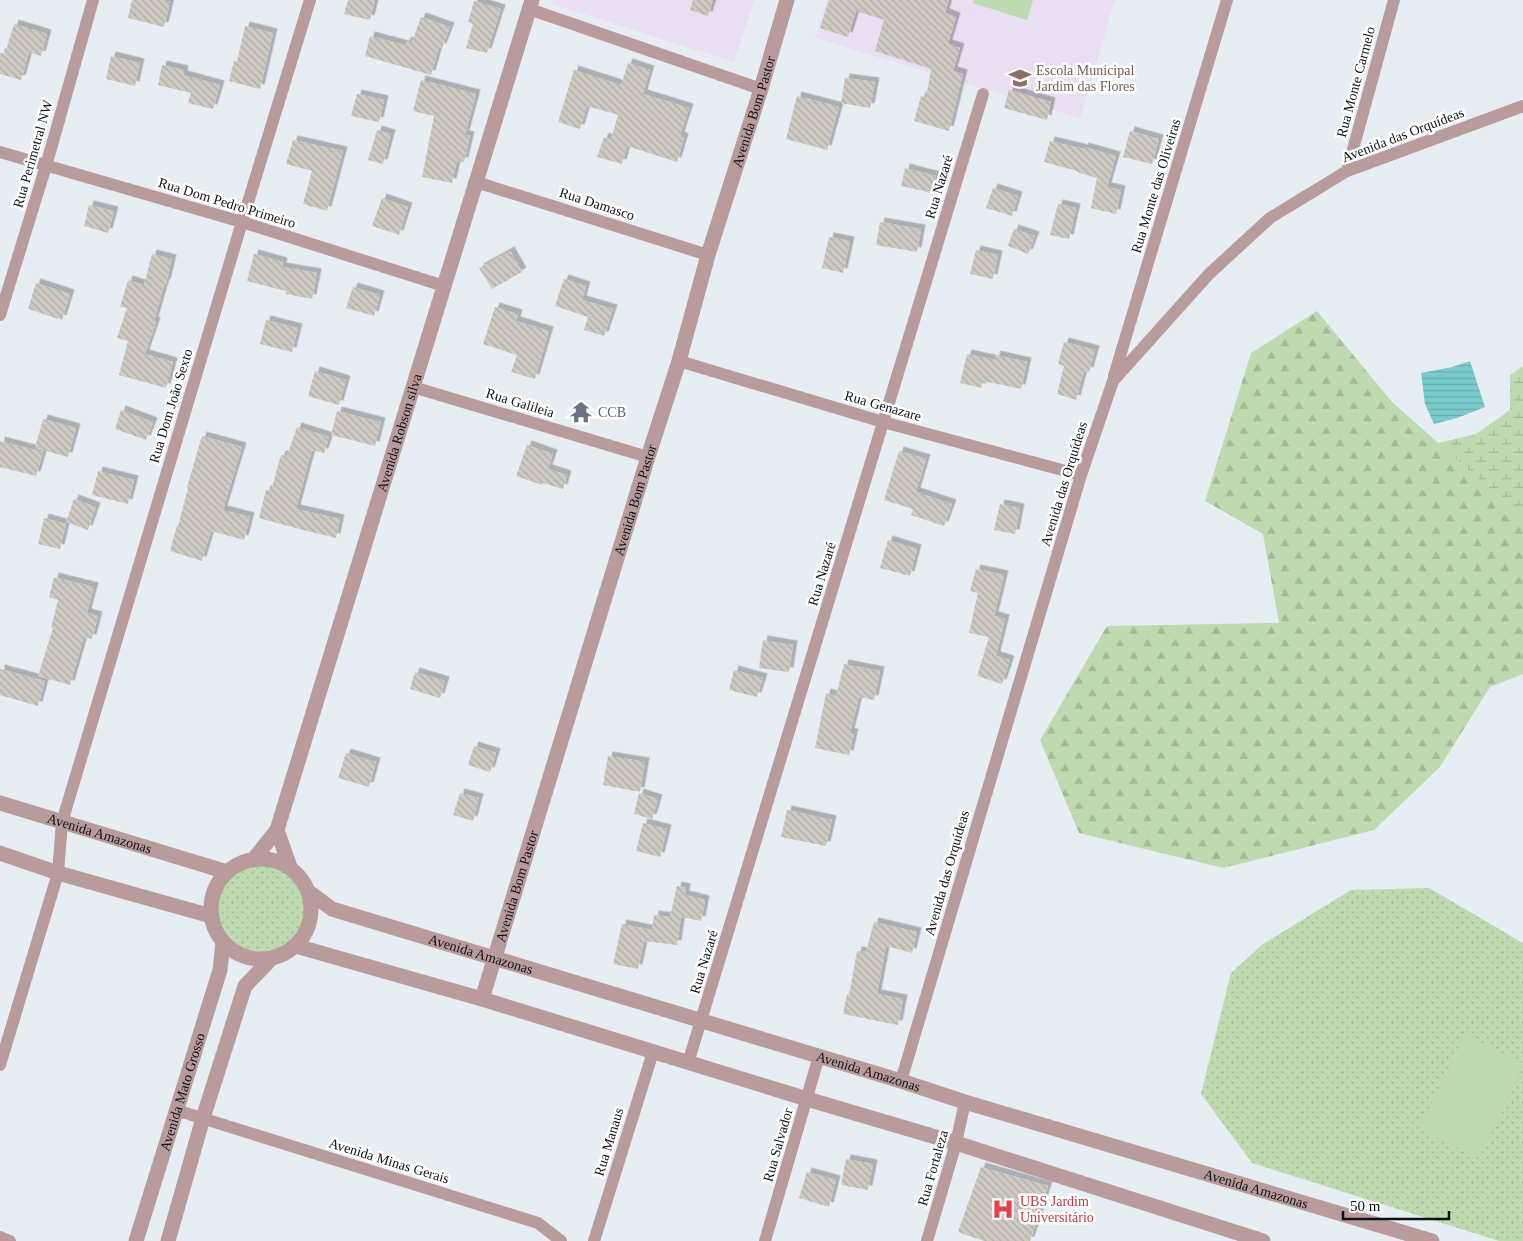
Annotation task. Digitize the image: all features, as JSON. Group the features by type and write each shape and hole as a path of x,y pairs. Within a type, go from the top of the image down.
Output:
{"street":[{"name":"Rua Perimetral NW","path":"0,315 46,166 93,0"},
{"name":"Rua Dom João Sexto","path":"0,1065 58,873 62,822 310,0"},
{"name":"Avenida Bom Pastor","path":"482,1000 679,361 708,255 761,89 787,0"},
{"name":"Rua Monte das Oliveiras","path":"1112,381 1227,0"},
{"name":"Rua Monte Carmelo","path":"1347,171 1394,0"},
{"path":"530,5 761,89"},
{"name":"Avenida Robson silva","path":"253,860 277,830 530,5"},
{"name":"Rua Nazaré","path":"688,1063 983,94"},
{"name":"Avenida das Orquídeas","path":"901,1081 1081,475 1112,381 1209,274 1270,218 1347,171 1523,106"},
{"name":"Rua Dom Pedro Primeiro","path":"0,152 242,222 444,286"},
{"name":"Rua Damasco","path":"476,182 708,255"},
{"name":"Rua Genazare","path":"679,361 883,422 1081,475"},
{"name":"Rua Galileia","path":"413,387 648,457"},
{"name":"Avenida Amazonas","path":"0,803 227,872"},
{"path":"277,830 290,868"},
{"path":"0,853 58,873 211,916"},
{"path":"259,858 276,861 290,868 302,878 309,892 311,921 305,934 296,946 272,958 246,957 233,951 223,942 215,930 211,916 211,900 217,884 227,872 242,862 253,860 259,858"},
{"name":"Avenida Amazonas","path":"309,892 332,909 702,1020 965,1102 1432,1241"},
{"name":"Avenida Mato Grosso","path":"136,1241 220,970 223,942"},
{"path":"296,946 956,1143 1263,1241"},
{"name":"Avenida Mato Grosso","path":"168,1241 203,1118 245,986 272,958"},
{"name":"Rua Manaus","path":"594,1241 653,1052"},
{"name":"Rua Salvador","path":"765,1241 819,1056"},
{"name":"Rua Fortaleza","path":"927,1241 956,1143 965,1102"},
{"name":"Avenida Minas Gerais","path":"176,1110 538,1223 561,1241"},
{"path":"0,1237 10,1241"}],"shaded area":[{"path":"553,0 754,0 734,62 552,4"},
{"name":"Escola Municipal Jardim das Flores","path":"827,0 1115,0 1080,118 815,38"}],"green space":[{"path":"974,0 1033,0 1027,20 973,3"},
{"path":"1317,311 1392,402 1513,509 1523,523 1523,674 1490,687 1440,767 1374,830 1223,868 1079,833 1040,740 1107,626 1279,623 1263,534 1205,501 1251,353"},
{"path":"1523,366 1523,523 1513,509 1438,443 1476,434 1510,410 1510,375"},
{"path":"260,864 277,868 291,877 300,891 304,908 300,925 291,939 277,948 260,952 243,948 229,939 220,925 216,908 220,891 229,877 243,868"},
{"path":"1429,888 1523,943 1523,1241 1499,1241 1252,1163 1201,1094 1231,973 1263,944 1351,890"},
{"path":"1465,1035 1523,1063 1523,1067 1479,1158 1419,1129"}],"water":[{"path":"1470,361 1485,407 1457,418 1434,424 1425,404 1421,373 1452,367"}],"building":[{"path":"132,0 170,2 164,27 128,18"},
{"path":"348,0 375,0 370,20 344,14"},
{"path":"693,0 713,0 708,16 690,10"},
{"path":"829,0 949,0 945,13 956,17 948,44 960,48 953,71 963,74 949,131 914,121 921,96 926,98 931,69 875,51 884,20 856,11 848,37 820,28"},
{"path":"474,1 501,9 487,53 466,48 473,24 468,22"},
{"path":"421,17 450,27 442,48 439,47 431,75 365,56 370,36 405,45 407,41 412,42"},
{"path":"14,24 47,34 41,56 29,52 21,80 0,74 0,53 5,54"},
{"path":"245,26 273,33 260,89 229,81 234,61 237,62"},
{"path":"111,56 140,63 135,86 106,79"},
{"path":"628,63 650,70 643,94 689,108 680,136 684,138 677,162 627,146 622,164 597,157 604,137 611,140 618,115 587,106 580,129 558,122 574,70 621,85"},
{"path":"162,65 184,70 183,75 220,85 213,109 188,103 191,93 158,85"},
{"path":"845,78 875,82 870,108 841,103"},
{"path":"421,80 476,94 465,135 470,136 464,162 457,161 452,183 422,177 434,116 413,111"},
{"path":"1009,90 1051,102 1047,120 1004,108"},
{"path":"357,94 384,100 379,122 351,116"},
{"path":"797,96 839,107 827,150 786,139"},
{"path":"377,130 391,134 383,164 368,160"},
{"path":"1130,131 1159,139 1152,164 1123,157"},
{"path":"293,140 343,151 327,211 303,204 312,171 286,164"},
{"path":"1050,141 1084,149 1084,147 1116,156 1107,187 1121,190 1116,214 1091,208 1097,178 1044,162"},
{"path":"905,168 936,176 932,193 901,186"},
{"path":"993,188 1018,196 1012,216 986,208"},
{"path":"382,198 408,207 399,235 372,226"},
{"path":"1058,204 1076,208 1069,239 1050,235"},
{"path":"89,205 114,211 108,233 84,226"},
{"path":"880,222 921,229 917,252 876,245"},
{"path":"1014,229 1035,236 1028,254 1008,246"},
{"path":"829,237 850,241 843,273 822,268"},
{"path":"976,250 998,255 993,279 970,274"},
{"path":"510,251 522,272 492,289 479,268"},
{"path":"152,254 172,259 154,321 156,322 145,354 173,362 166,388 119,375 128,341 117,338 127,308 120,307 128,280 144,285"},
{"path":"254,254 283,262 282,267 317,273 312,299 286,294 286,291 247,281"},
{"path":"564,279 586,286 582,300 613,309 604,336 584,330 588,317 555,306"},
{"path":"36,283 70,294 62,320 28,309"},
{"path":"353,287 380,295 374,316 346,308"},
{"path":"495,307 518,314 516,321 549,331 535,379 511,372 517,355 483,344"},
{"path":"266,320 298,328 292,352 260,344"},
{"path":"1064,342 1095,350 1089,372 1084,371 1076,400 1057,394 1064,366 1058,364"},
{"path":"967,354 995,360 996,355 1027,362 1021,389 983,381 981,388 960,383"},
{"path":"315,371 346,380 339,405 308,396"},
{"path":"121,410 153,422 146,440 115,429"},
{"path":"337,411 381,422 375,446 331,435"},
{"path":"43,419 76,428 68,457 35,448"},
{"path":"297,427 329,437 324,453 312,450 296,509 340,519 336,538 259,518 266,490 271,491 281,455 287,456"},
{"path":"202,436 242,447 223,510 250,517 244,540 211,531 202,561 170,551"},
{"path":"0,441 43,452 36,476 0,467"},
{"path":"527,445 553,454 548,469 567,475 563,489 543,483 542,485 516,476"},
{"path":"899,451 926,459 916,492 952,504 944,526 911,515 913,509 884,500"},
{"path":"98,471 134,480 128,504 92,495"},
{"path":"74,499 96,507 88,530 66,522"},
{"path":"1000,504 1020,508 1015,534 994,530"},
{"path":"44,518 66,524 60,549 38,544"},
{"path":"888,540 917,549 910,576 880,568"},
{"path":"976,569 1004,575 994,616 1005,619 996,656 1010,660 1002,684 977,676 989,637 969,633 978,593 970,591"},
{"path":"54,577 94,587 87,613 98,616 92,639 84,637 70,685 38,676 53,628 51,628 58,600 49,597"},
{"path":"763,640 793,645 789,672 759,668"},
{"path":"844,664 880,671 874,700 859,697 850,733 854,733 849,755 815,748 826,693 836,696"},
{"path":"0,669 45,681 38,706 0,695"},
{"path":"734,670 763,678 757,697 729,690"},
{"path":"415,672 445,681 440,698 410,689"},
{"path":"474,746 496,753 490,772 468,765"},
{"path":"346,753 376,762 369,787 338,778"},
{"path":"608,756 645,762 640,792 603,785"},
{"path":"460,793 479,798 473,821 453,815"},
{"path":"639,793 658,799 652,819 634,814"},
{"path":"787,810 832,820 826,846 781,837"},
{"path":"643,823 667,829 660,857 636,851"},
{"path":"677,886 686,888 685,895 705,900 701,921 681,917 677,945 644,941 638,969 613,964 622,924 652,930 654,915 670,917"},
{"path":"874,922 917,932 912,953 886,946 877,994 903,999 898,1025 843,1014 847,994 849,995 857,951 866,952"},
{"path":"846,1159 873,1164 868,1190 841,1185"},
{"name":"UBS Jardim Universitário","path":"981,1167 1048,1186 1030,1241 984,1241 958,1232"},
{"path":"807,1172 836,1180 829,1207 799,1198"}],"place":[{"name":"Escola Municipal Jardim das Flores","path":"1020,78"},
{"name":"CCB","path":"581,412"},
{"name":"UBS Jardim Universitário","path":"1003,1209"}]}
